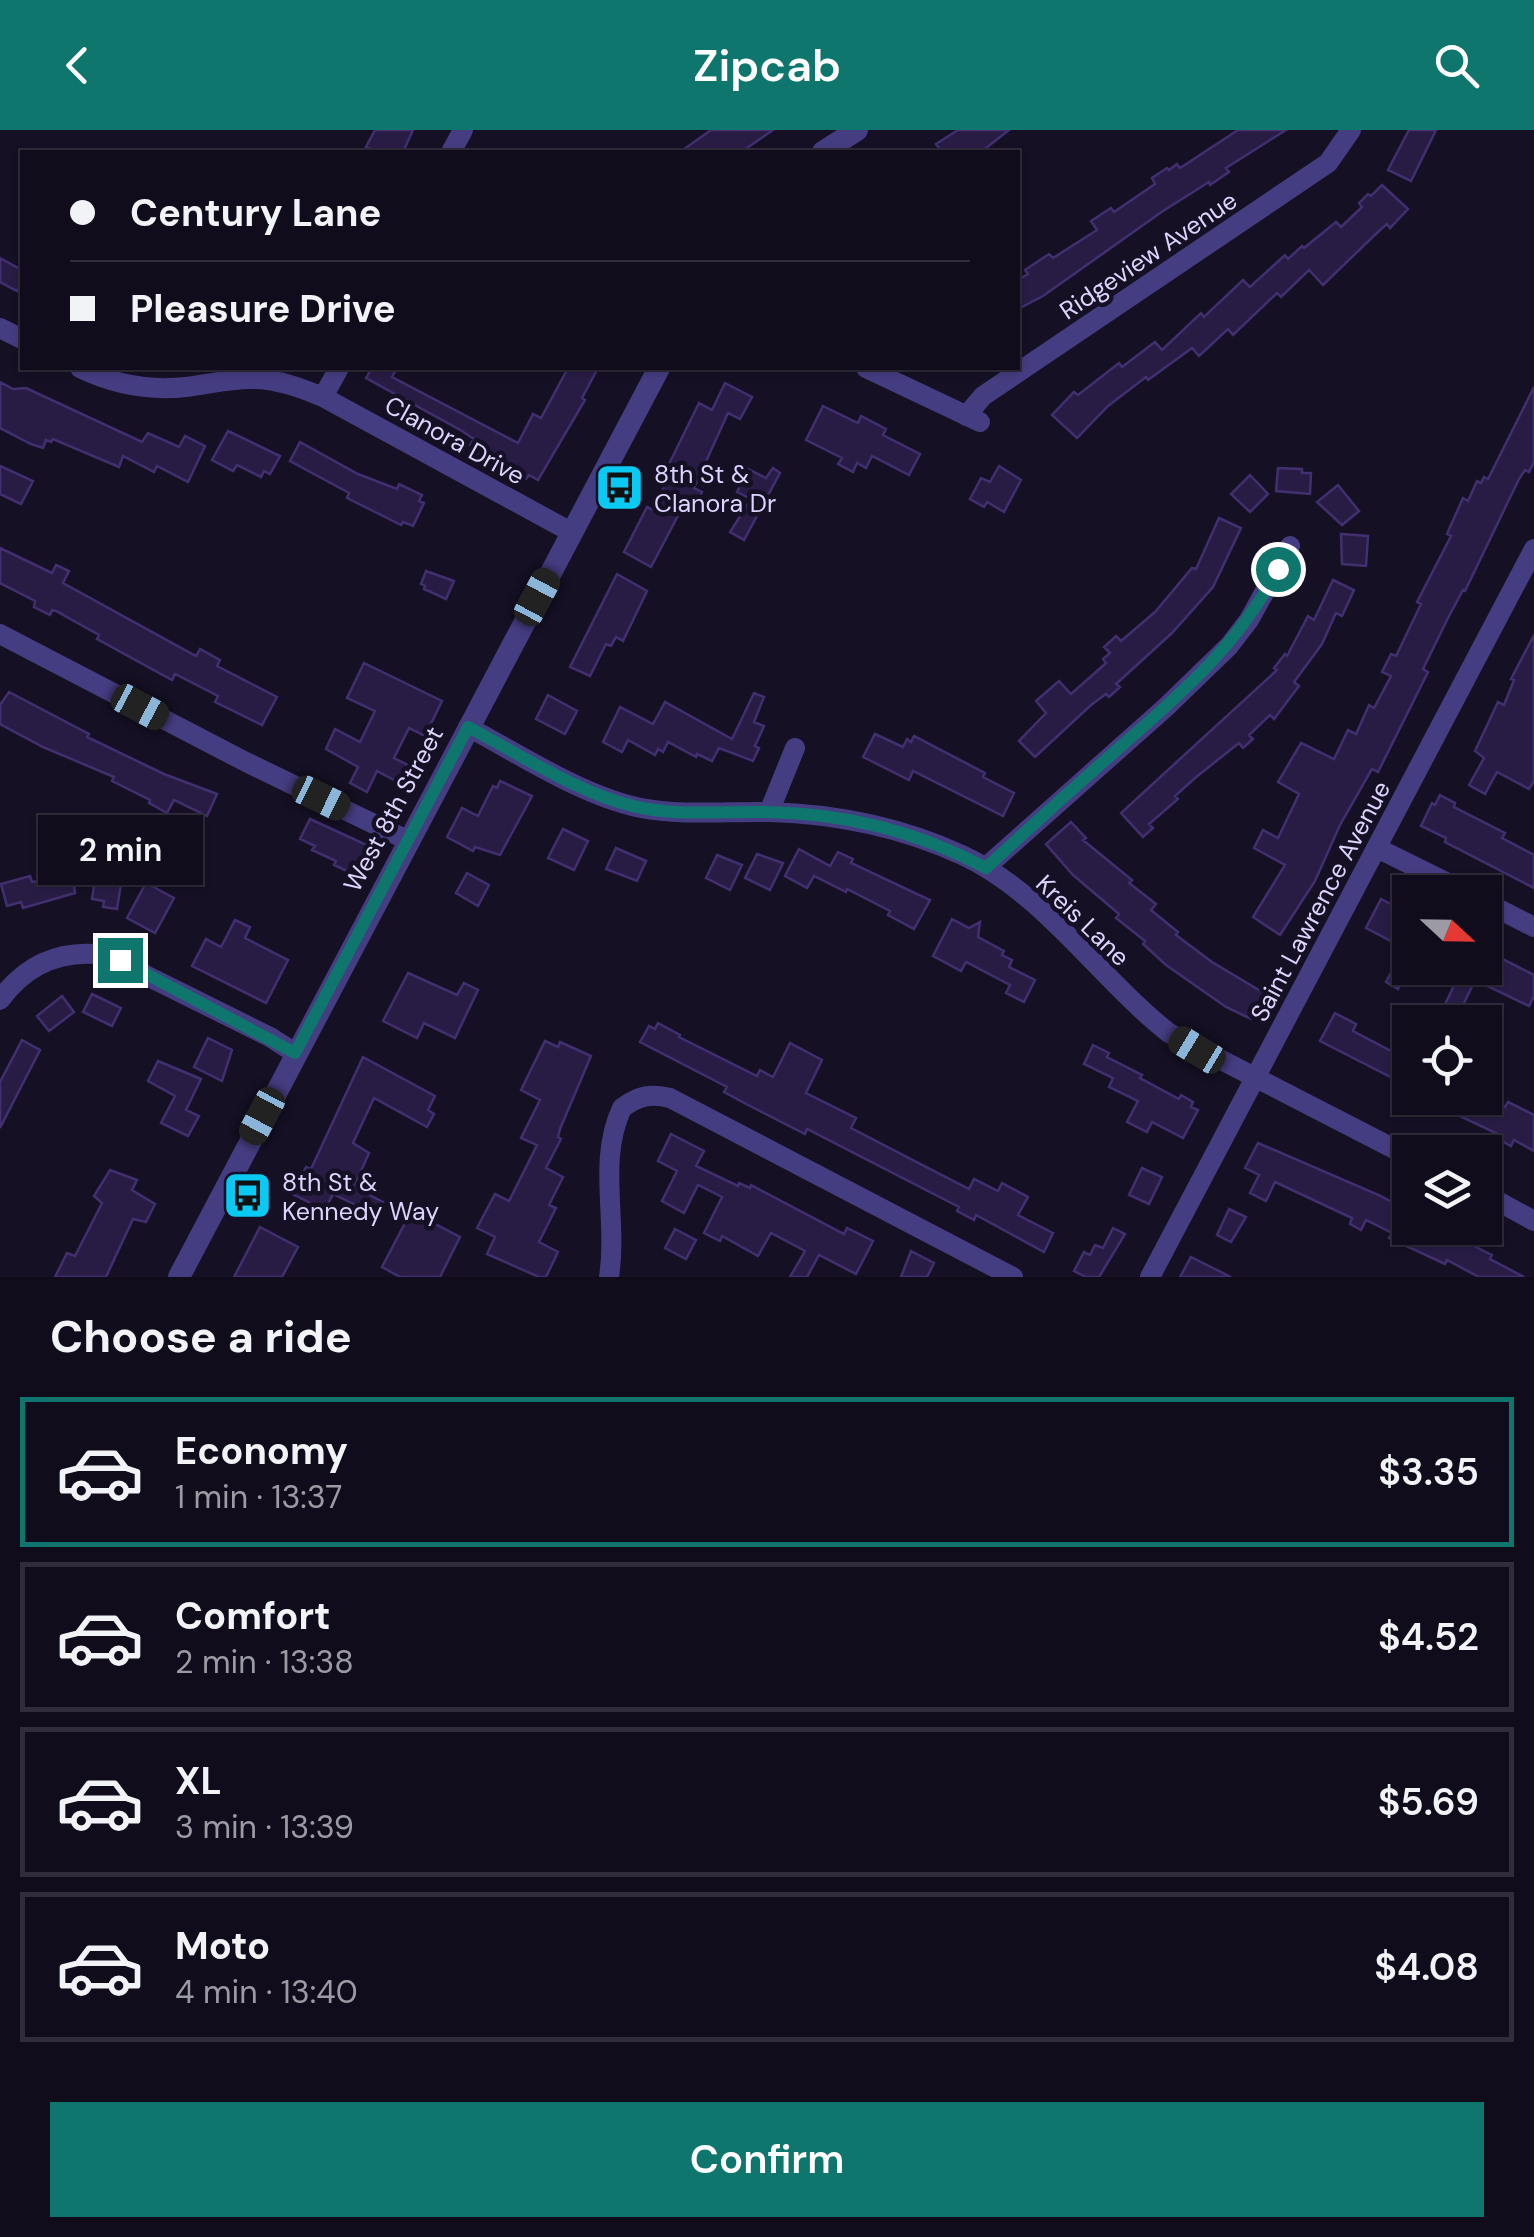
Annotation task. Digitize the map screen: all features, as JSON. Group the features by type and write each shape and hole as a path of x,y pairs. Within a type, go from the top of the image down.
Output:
{"street":[{"path":"826,150 857,130"},
{"name":"Ridgeview Avenue","path":"870,370 973,419 983,396 1328,164 1351,130"},
{"name":"Clanora Drive","path":"85,370 142,387 166,388 228,379 283,383 323,397 571,532"},
{"path":"323,397 338,370"},
{"name":"West 8th Street","path":"178,1277 658,370"},
{"path":"986,868 1229,646 1249,620 1290,546"},
{"name":"Saint Lawrence Avenue","path":"1150,1277 1534,549"},
{"path":"0,634 246,762 407,840"},
{"name":"Kreis Lane","path":"468,727 619,802 676,812 769,812 851,819 928,840 986,868 1039,910 1144,1014 1197,1050 1392,1147"},
{"path":"769,812 795,748"},
{"path":"1377,848 1432,875"},
{"path":"1502,910 1534,926"},
{"path":"0,1000 22,974 50,959 89,953 105,956 253,1028 295,1053"},
{"path":"609,1277 614,1223 608,1166 615,1122 622,1108 644,1096 670,1098 978,1269 1013,1277"},
{"path":"1502,1203 1534,1221"}],"building":[{"path":"375,130 413,130 404,150 366,147"},
{"path":"711,130 773,130 744,150 683,150"},
{"path":"958,130 1009,130 984,150 940,150 936,144"},
{"path":"1238,130 1286,130 1226,168 1229,172 1210,185 1209,182 1163,211 1043,296 1020,308 1020,279 1028,274 1025,270 1049,254 1053,258 1097,230 1091,221 1111,208 1114,212 1155,184 1152,178 1167,168 1177,164 1180,168"},
{"path":"1409,130 1436,130 1411,181 1388,170"},
{"path":"1382,185 1408,209 1390,228 1387,224 1381,229 1323,285 1309,270 1281,297 1277,293 1233,335 1228,329 1199,356 1192,348 1148,380 1146,377 1108,406 1077,438 1052,415 1074,392 1078,395 1119,363 1122,367 1155,342 1162,350 1243,280 1250,287 1285,255 1288,259 1336,222 1341,227 1362,207 1359,203"},
{"path":"0,258 20,269 20,285 17,291 0,282"},
{"path":"371,370 396,370 392,377 518,443 533,414 541,418 567,370 597,370 582,398 585,400 538,480 529,475 526,479 476,454 479,449 470,445 474,439 366,378"},
{"path":"0,382 13,389 26,388 142,442 148,433 179,447 185,436 205,446 188,482 157,466 154,472 123,456 119,467 53,439 46,440 43,448 0,428"},
{"path":"725,383 752,397 740,419 728,413 694,488 702,492 691,515 681,510 651,567 624,552 647,507 653,510 674,466 669,464 699,403 712,410"},
{"path":"1534,387 1534,462 1519,479 1448,618 1423,669 1428,672 1378,772 1372,769 1340,825 1315,881 1280,935 1253,917 1285,865 1254,848 1263,830 1278,838 1299,794 1278,782 1301,743 1334,759 1348,730 1356,734 1369,705 1374,708 1391,676 1382,672 1391,654 1396,656 1421,604 1417,602 1451,536 1447,534 1463,498 1468,501 1477,481 1488,479"},
{"path":"823,406 858,423 861,416 886,429 883,435 920,454 909,475 872,456 866,468 857,463 853,472 838,464 842,458 806,440"},
{"path":"228,431 280,456 270,474 264,471 261,477 237,465 233,471 212,460"},
{"path":"300,442 358,474 397,489 399,484 422,495 419,501 424,503 413,526 403,522 401,525 347,498 349,493 290,461"},
{"path":"0,466 33,481 21,504 0,494"},
{"path":"999,466 1021,480 1004,512 987,502 984,507 970,499 981,478 990,482"},
{"path":"773,468 780,473 744,540 730,532 751,499 737,492 748,469 766,478"},
{"path":"1278,468 1311,473 1310,494 1276,491"},
{"path":"1250,475 1268,494 1250,512 1231,494"},
{"path":"1338,485 1359,511 1342,525 1317,502"},
{"path":"1219,518 1241,528 1213,587 1172,633 1116,684 1120,687 1091,705 1035,757 1019,741 1046,713 1036,701 1059,681 1071,694 1106,663 1103,659 1110,653 1104,647 1116,636 1121,641 1155,612 1192,568 1196,569"},
{"path":"1341,534 1368,536 1366,566 1342,564"},
{"path":"0,548 52,573 56,565 69,571 63,583 196,656 200,649 220,660 217,666 277,697 262,725 215,702 218,696 175,674 172,680 97,639 99,635 56,611 52,610 50,615 34,607 35,601 0,583"},
{"path":"426,571 454,581 446,599 424,589 421,584"},
{"path":"617,574 647,591 623,641 616,637 611,646 606,644 590,676 570,667"},
{"path":"1333,580 1354,590 1342,616 1336,613 1322,644 1294,682 1299,686 1274,719 1270,715 1249,735 1253,739 1243,748 1239,743 1175,796 1178,799 1149,824 1153,828 1143,837 1121,813 1277,670 1274,668 1287,656 1308,616 1314,620"},
{"path":"1534,635 1534,781 1529,789 1497,772 1485,794 1469,785 1484,758 1475,751 1498,702 1504,705 1514,680 1511,679"},
{"path":"364,663 442,701 425,736 409,728 394,758 414,768 405,786 377,771 367,792 350,783 358,767 326,749 335,729 360,742 375,711 347,698"},
{"path":"9,692 89,734 87,737 217,794 207,816 174,800 167,813 112,781 114,777 0,724 0,705"},
{"path":"754,693 764,697 754,722 764,726 753,761 719,748 712,761 668,742 663,752 658,749 655,755 628,740 622,752 603,742 620,707 653,724 665,702 732,739"},
{"path":"548,695 577,711 565,734 536,719"},
{"path":"875,734 903,747 914,736 985,773 983,777 1014,793 1003,816 913,771 909,780 863,757"},
{"path":"500,781 532,796 500,855 475,847 473,851 447,837 462,808 478,816 493,786 497,788"},
{"path":"1440,795 1534,855 1534,888 1421,826"},
{"path":"310,819 369,846 355,875 334,865 336,861 312,850 315,846 300,839"},
{"path":"1071,822 1086,838 1083,840 1156,904 1151,910 1178,932 1176,935 1267,995 1251,1019 1226,1007 1166,965 1143,944 1145,941 1116,918 1119,914 1073,875 1046,844"},
{"path":"563,829 588,841 574,870 548,858"},
{"path":"616,848 646,861 637,881 606,869"},
{"path":"799,849 830,866 838,852 853,859 851,863 930,900 914,929 888,915 890,911 814,876 807,888 785,876"},
{"path":"757,854 783,863 770,890 745,878"},
{"path":"717,855 742,865 730,890 706,878"},
{"path":"467,873 489,885 478,906 456,893"},
{"path":"30,876 32,882 73,877 75,893 23,908 21,902 7,906 1,884"},
{"path":"95,880 121,884 117,909 103,907 104,901 92,899"},
{"path":"146,883 174,898 155,933 127,918"},
{"path":"1381,899 1392,905 1392,942 1366,928"},
{"path":"952,919 969,928 980,922 978,937 1004,951 1002,955 1012,960 1009,967 1035,980 1024,1002 1006,993 1010,985 966,962 961,971 933,956"},
{"path":"235,920 250,927 245,938 288,960 266,1003 192,966 206,939 221,947"},
{"path":"1502,959 1534,975 1534,996 1529,1006 1485,985 1502,985"},
{"path":"408,973 457,995 464,983 478,990 455,1038 424,1023 417,1038 383,1021"},
{"path":"1454,985 1473,985 1463,1005 1445,1005"},
{"path":"92,994 121,1008 112,1026 83,1012"},
{"path":"62,996 74,1012 49,1031 37,1016"},
{"path":"1335,1013 1356,1024 1353,1031 1392,1052 1392,1078 1320,1041"},
{"path":"658,1023 757,1076 760,1070 773,1077 790,1043 822,1060 806,1093 856,1118 851,1128 969,1189 974,1179 998,1191 1002,1183 1028,1197 1018,1215 1053,1233 1044,1252 976,1215 974,1220 957,1211 959,1207 807,1129 805,1134 748,1105 724,1092 727,1087 640,1042 649,1026 655,1029"},
{"path":"208,1038 232,1050 222,1081 194,1067"},
{"path":"22,1040 40,1050 0,1128 0,1082"},
{"path":"545,1041 558,1047 560,1042 591,1056 560,1129 561,1139 546,1168 563,1177 549,1205 556,1208 539,1242 558,1252 546,1277 539,1277 487,1254 495,1237 477,1228 495,1194 509,1201 537,1145 521,1138 540,1100 521,1090"},
{"path":"1093,1045 1142,1075 1140,1078 1179,1099 1181,1095 1193,1102 1191,1107 1198,1110 1183,1138 1152,1122 1147,1132 1127,1122 1138,1101 1109,1087 1113,1078 1084,1064"},
{"path":"363,1057 435,1096 428,1110 434,1114 427,1127 374,1098 353,1143 369,1153 354,1187 383,1202 376,1215 333,1194 325,1210 292,1194 306,1167 311,1169"},
{"path":"158,1061 201,1079 186,1110 199,1116 188,1136 161,1123 175,1096 148,1081"},
{"path":"1508,1102 1534,1115 1534,1151 1514,1140 1511,1146 1500,1135 1458,1115 1502,1115 1502,1106"},
{"path":"671,1134 704,1151 696,1166 738,1186 751,1185 844,1234 847,1228 873,1241 856,1274 819,1255 807,1277 790,1277 805,1251 771,1233 758,1256 722,1236 720,1241 704,1233 722,1197 698,1185 684,1213 662,1201 677,1171 658,1161"},
{"path":"1258,1143 1381,1196 1392,1202 1392,1233 1366,1220 1361,1230 1350,1224 1352,1218 1275,1182 1266,1201 1250,1193 1259,1175 1245,1168"},
{"path":"1142,1168 1162,1177 1149,1204 1129,1195"},
{"path":"110,1170 137,1180 132,1190 155,1204 146,1222 133,1219 106,1277 55,1277 67,1253 75,1256 102,1203 94,1196"},
{"path":"415,1204 430,1212 426,1219 460,1237 440,1277 400,1277 382,1267"},
{"path":"1229,1209 1246,1217 1231,1242 1217,1235"},
{"path":"260,1227 298,1247 282,1277 234,1277"},
{"path":"1113,1228 1125,1234 1099,1277 1086,1277 1074,1271 1084,1252 1090,1255 1095,1245 1103,1248"},
{"path":"675,1229 696,1240 686,1259 665,1248"},
{"path":"1404,1245 1472,1245 1524,1277 1479,1277 1447,1260 1445,1264"},
{"path":"911,1251 934,1263 927,1277 901,1277"},
{"path":"1191,1257 1231,1277 1180,1277"}],"place":[{"name":"8th St & Clanora Dr","path":"619,488"},
{"name":"8th St & Kennedy Way","path":"247,1196"}],"route":[{"path":"120,960 295,1053 468,727 619,802 676,812 769,812 851,819 928,840 986,868 1229,646 1278,569"}]}
